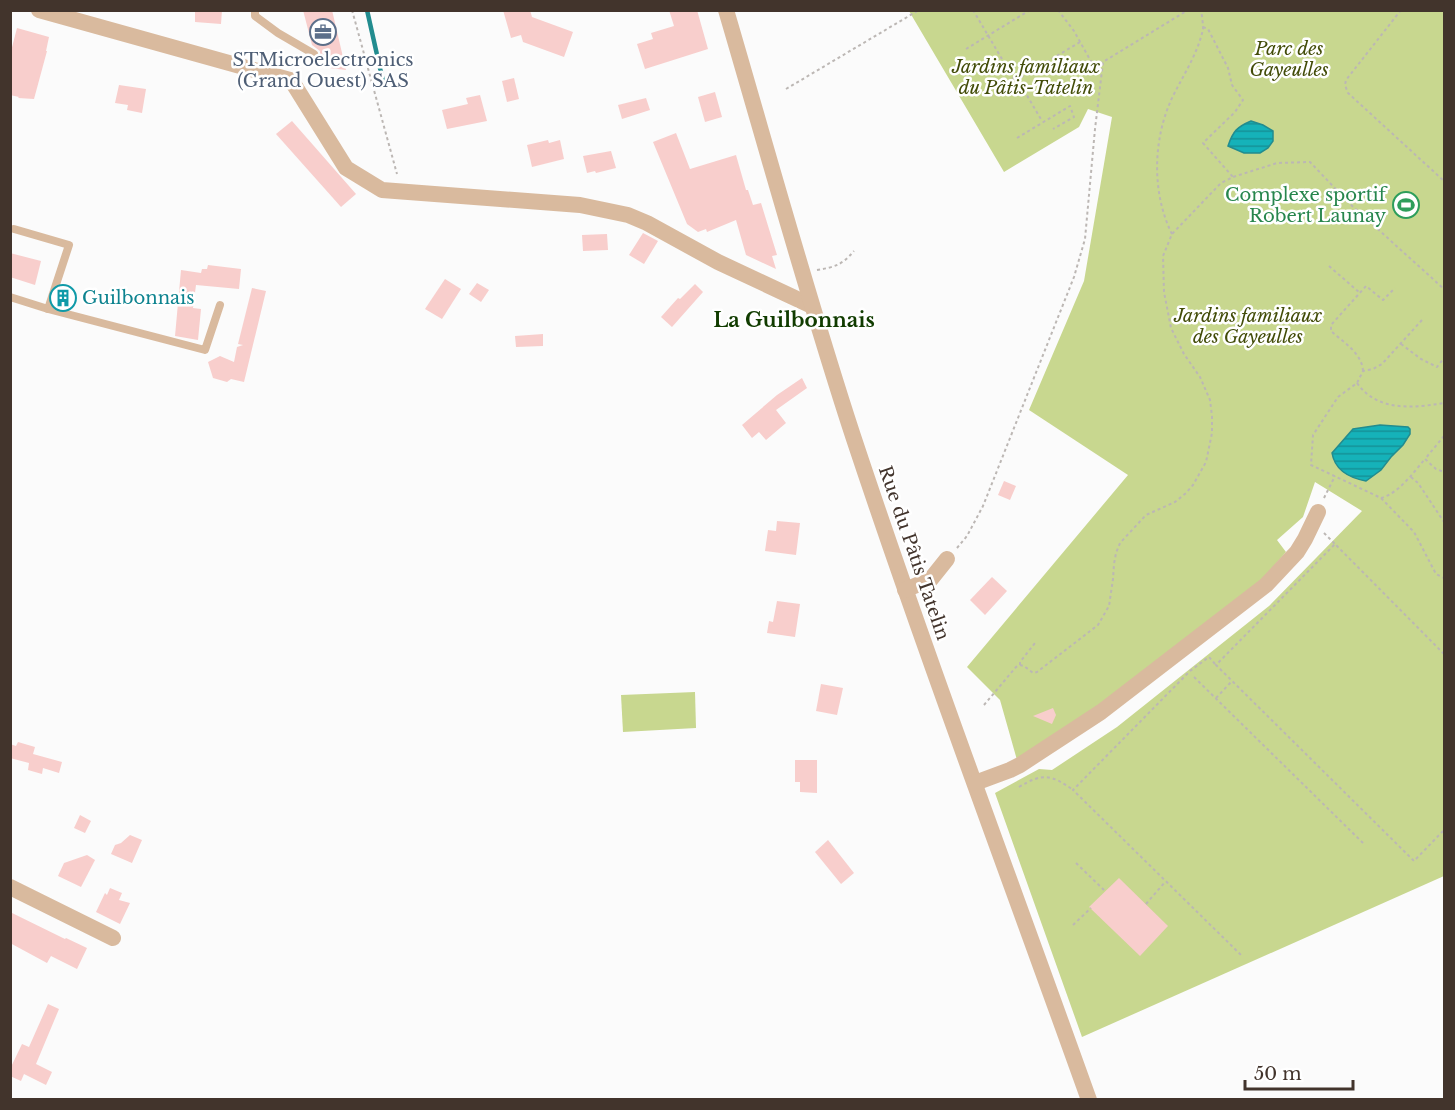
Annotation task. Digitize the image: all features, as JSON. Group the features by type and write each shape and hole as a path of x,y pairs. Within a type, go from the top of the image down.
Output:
{"street":[{"path":"39,10 290,80 346,168 382,190 580,204 628,215 718,262 812,306"},
{"name":"Rue du Pâtis Tatelin","path":"726,10 812,306 852,434 905,590 1089,1100"},
{"path":"975,783 1010,770 1101,712 1266,585 1297,552 1318,512"},
{"path":"905,590 931,579 947,559"},
{"path":"10,887 113,938"}],"lane":[{"path":"255,10 255,16 278,33 314,54"},
{"path":"14,229 69,245 48,309"},
{"path":"10,297 205,350 220,304"}],"path":[{"path":"352,10 402,192"},
{"path":"786,89 919,10"},
{"path":"973,10 1043,122"},
{"path":"966,49 1030,10"},
{"path":"1058,10 1074,31 1093,65 1103,62 1188,10"},
{"path":"1172,234 1167,225 1161,202 1157,164 1163,119 1194,55 1203,27 1201,10"},
{"path":"1401,10 1346,80 1346,89 1444,181"},
{"path":"1203,27 1208,29 1228,68 1232,85 1243,100 1235,112 1203,143 1231,172 1233,177"},
{"path":"990,96 1080,42"},
{"path":"947,559 967,536 983,506 1074,277 1085,239 1103,62"},
{"path":"1017,138 1070,106 1074,117 1053,129"},
{"path":"1020,665 1033,673 1037,672 1098,625 1109,606 1114,564 1120,543 1146,515 1176,502 1186,493 1200,475 1206,462 1212,433 1210,400 1200,376 1184,354 1172,328 1164,292 1163,256 1172,234 1221,183 1277,163 1310,162 1349,203 1444,289"},
{"path":"802,272 834,267 841,264 854,251"},
{"path":"1329,266 1360,293"},
{"path":"1395,288 1383,300 1366,286 1331,325 1331,331 1359,357 1363,364 1363,371 1357,383 1338,397 1313,435 1311,465 1381,498 1414,532 1436,574 1444,578"},
{"path":"1363,371 1382,364 1422,320"},
{"path":"1401,344 1421,359 1437,367 1444,358"},
{"path":"1357,383 1363,392 1383,404 1404,407 1444,403"},
{"path":"1381,498 1389,495 1410,476 1444,436"},
{"path":"1425,459 1436,469 1444,471"},
{"path":"1318,512 1335,476"},
{"path":"1410,476 1418,483 1444,522"},
{"path":"1216,665 1335,544 1444,654"},
{"path":"984,705 1020,665 1035,643"},
{"path":"1072,790 1190,672 1209,657 1414,861 1444,830"},
{"path":"1194,677 1364,844"},
{"path":"1216,698 1232,681"},
{"path":"1019,786 1043,776 1062,782 1241,955"},
{"path":"1076,863 1105,891"},
{"path":"1146,904 1165,882"},
{"path":"1073,925 1091,908"}],"green space":[{"path":"909,11 1444,11 1444,876 1082,1037 995,793 1039,769 1052,770 1117,727 1269,606 1362,511 1315,482 1303,517 1277,540 1286,552 1255,588 1105,704 1017,760 1000,700 967,667 1128,475 1029,410 1084,281 1112,117 1088,109 1079,127 1004,172"},
{"path":"695,692 696,728 623,732 621,695"}],"water":[{"path":"1251,121 1273,131 1273,141 1268,148 1260,153 1244,153 1228,146 1236,130"},
{"path":"1380,425 1408,427 1410,434 1381,470 1366,481 1344,473 1336,465 1332,453 1353,429"}],"building":[{"path":"195,10 222,10 221,24 195,22"},
{"name":"STMicroelectronics (Grand Ouest) SAS","path":"303,10 332,10 346,70 329,68 328,60 318,59 320,51 312,45"},
{"path":"503,10 530,10 532,17 573,32 564,57 523,42 521,35 511,38"},
{"path":"669,10 697,10 708,49 645,69 637,44 653,39 651,33 674,26"},
{"path":"17,28 49,37 34,99 10,95 10,55"},
{"path":"514,78 519,99 507,102 502,81"},
{"path":"119,85 146,89 142,113 127,110 128,105 115,103"},
{"path":"715,92 722,117 705,122 698,97"},
{"path":"480,95 487,121 447,129 442,110 468,104 466,98"},
{"path":"646,98 650,110 622,119 618,105"},
{"path":"292,121 356,194 341,207 276,134"},
{"path":"676,133 690,169 736,155 753,205 761,203 777,255 772,256 776,269 746,255 736,220 707,232 706,229 698,232 687,224 653,142"},
{"path":"548,140 549,143 560,140 564,159 532,167 527,145"},
{"path":"611,151 616,168 587,173 583,156"},
{"path":"643,233 658,241 644,264 629,255"},
{"path":"607,234 608,250 583,251 582,235"},
{"path":"10,253 41,261 35,285 10,277"},
{"path":"208,265 241,269 239,289 196,285 193,308 201,309 198,340 175,336 181,270 201,273 202,269 207,269"},
{"path":"445,279 461,289 442,319 425,309"},
{"path":"477,283 489,290 481,302 469,294"},
{"path":"695,284 703,292 672,327 661,317"},
{"path":"252,288 266,291 244,382 231,379 227,382 213,378 208,362 220,356 234,362 237,347 243,345 238,344"},
{"path":"543,334 543,346 516,347 515,336"},
{"path":"802,378 807,388 776,410 786,423 766,440 759,432 752,438 742,425 777,395"},
{"path":"1004,481 1016,486 1010,500 998,495"},
{"path":"777,521 800,523 796,555 765,551 768,530 776,531"},
{"path":"992,577 1007,591 985,615 970,600"},
{"path":"777,601 800,604 795,637 767,633 769,621 773,622"},
{"path":"821,684 843,688 837,715 816,711"},
{"path":"1053,708 1056,715 1052,724 1033,716"},
{"path":"18,742 35,747 33,754 62,762 59,773 43,768 42,774 28,770 29,763 10,758 10,744 16,746"},
{"path":"795,760 817,760 817,793 800,792 800,782 795,782"},
{"path":"80,815 91,821 85,833 74,828"},
{"path":"130,835 142,840 132,863 111,854 115,845"},
{"path":"828,840 854,873 841,884 815,852"},
{"path":"87,855 95,860 81,887 58,876 64,863"},
{"path":"1119,878 1168,926 1140,956 1089,907"},
{"path":"110,888 122,893 119,900 130,903 120,924 96,912"},
{"path":"10,912 87,948 77,969 51,956 47,963 10,943"},
{"path":"48,1004 59,1009 36,1064 52,1072 46,1085 24,1074 21,1081 10,1076 10,1069 22,1044 29,1047"}],"waterway":[{"path":"367,10 384,86"}],"place":[{"name":"STMicroelectronics (Grand Ouest) SAS","path":"323,32"},
{"name":"Complexe sportif Robert Launay","path":"1406,205"},
{"name":"Guilbonnais","path":"63,298"}],"district":[{"name":"La Guilbonnais","path":"794,320"}],"park label":[{"name":"Parc des Gayeulles","path":"1289,59"},
{"name":"Jardins familiaux du Pâtis-Tatelin","path":"1026,77"},
{"name":"Jardins familiaux des Gayeulles","path":"1248,326"}]}
